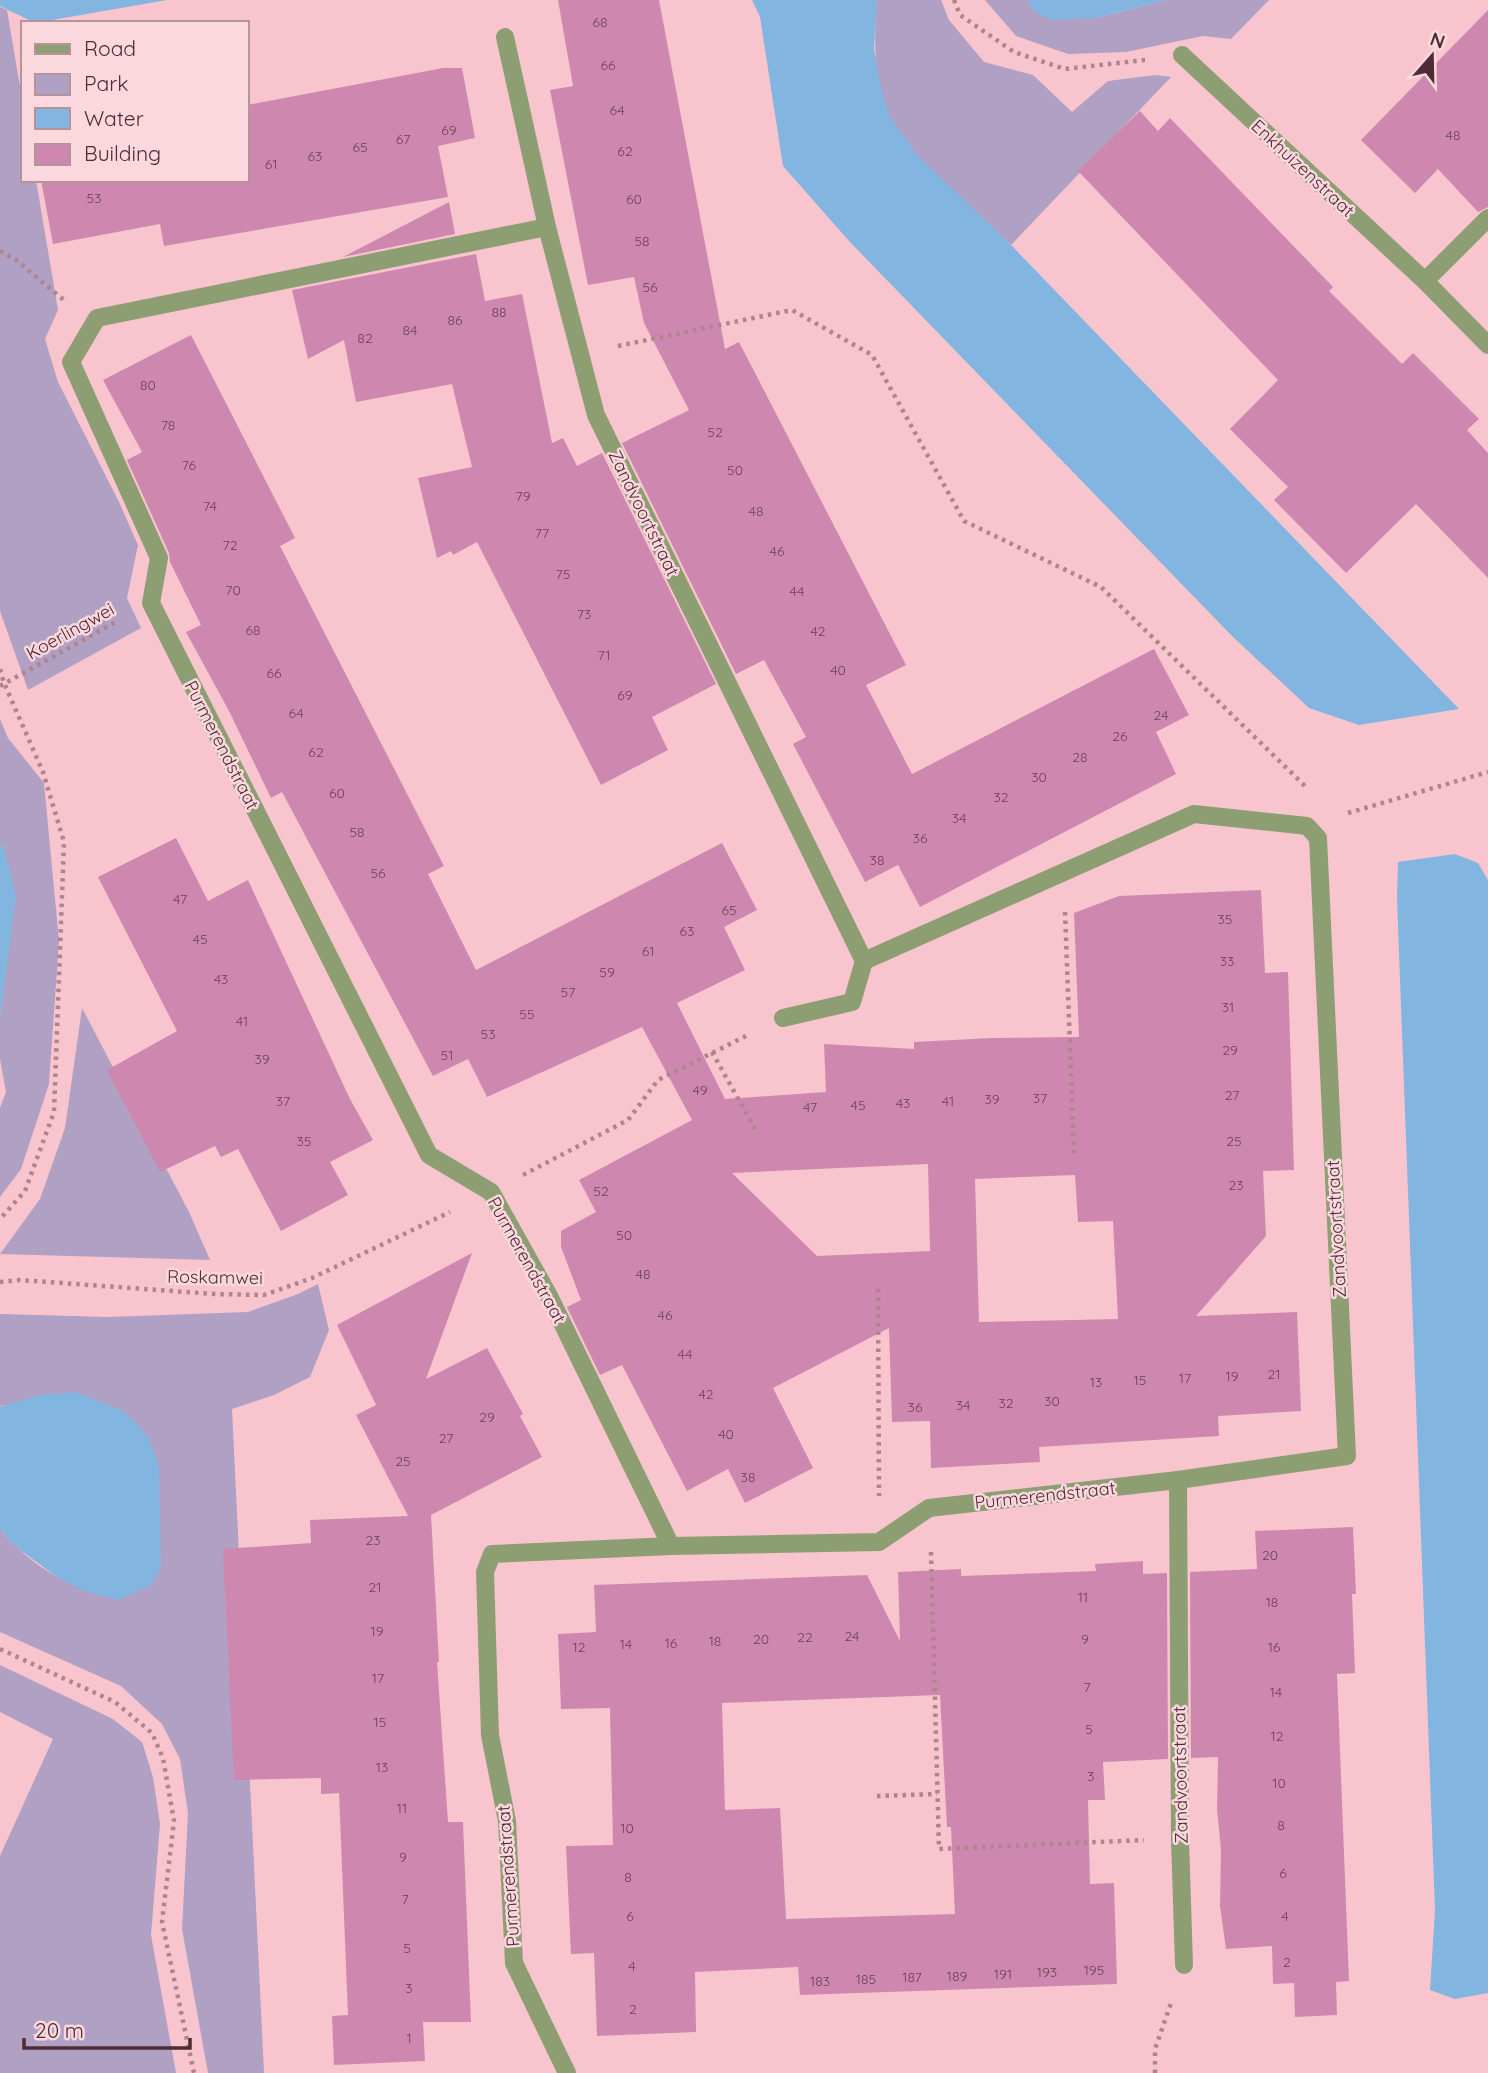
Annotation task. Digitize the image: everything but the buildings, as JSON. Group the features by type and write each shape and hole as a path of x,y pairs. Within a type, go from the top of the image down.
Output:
{"street":[{"name":"Zandvoortstraat","path":"505,37 547,228 596,415 864,961"},
{"name":"Enkhuizenstraat","path":"1182,55 1425,281 1488,345"},
{"path":"1425,281 1488,218"},
{"path":"151,603 159,558 71,362 97,318 547,228"},
{"name":"Purmerendstraat","path":"151,603 429,1155 491,1192 549,1296 671,1546"},
{"path":"783,1018 852,1002 864,961 1194,814 1307,826"},
{"name":"Zandvoortstraat","path":"1184,1965 1180,1839 1178,1480 1347,1456 1318,838 1307,826"},
{"name":"Purmerendstraat","path":"567,2073 514,1963 507,1821 490,1735 485,1572 492,1554 671,1546 879,1542 929,1508 1178,1480"}],"path":[{"path":"954,0 960,15 1014,52 1065,69 1182,55"},
{"path":"0,251 16,260 62,300 97,318"},
{"path":"579,354 792,310 872,355 964,521 1101,587 1307,788"},
{"name":"Koerlingwei","path":"2,685 151,603"},
{"path":"0,669 2,685 43,772 64,842 54,1112 25,1191 0,1219"},
{"path":"1307,826 1488,772"},
{"path":"1063,873 1074,1153"},
{"path":"491,1192 628,1120 658,1080 783,1018"},
{"path":"712,1052 755,1129"},
{"name":"Roskamwei","path":"0,1282 20,1280 214,1294 264,1294 312,1278 491,1192"},
{"path":"878,1289 879,1542"},
{"path":"929,1508 939,1849 1180,1839"},
{"path":"0,1649 115,1702 152,1733 163,1758 174,1821 162,1922 194,2073"},
{"path":"877,1796 937,1794"},
{"path":"1155,2073 1155,2049 1184,1965"}],"green space":[{"path":"877,0 941,0 949,20 984,62 1033,75 1072,112 1108,81 1155,75 1171,77 1011,245 928,167 899,133 889,116 877,75"},
{"path":"985,0 1028,0 1033,11 1096,18 1166,0 1269,0 1231,39 1203,36 1126,52 1068,54 1016,36"},
{"path":"0,7 7,10 21,92 21,182 36,182 58,310 45,339 58,382 138,545 127,598 141,628 28,690 0,611"},
{"path":"0,719 8,738 44,783 59,941 49,1084 21,1169 0,1197 0,1108 6,1092 0,1059 0,1018 5,970 4,847 0,846"},
{"path":"82,1008 189,1212 210,1260 0,1254 40,1199 65,1128"},
{"path":"318,1284 329,1330 310,1377 274,1395 232,1409 264,2073 208,2073 182,1929 188,1813 180,1759 162,1724 121,1686 0,1632 0,1530 39,1566 54,1575 84,1589 119,1599 3,1405 0,1407 0,1314 108,1317 248,1312"},
{"path":"0,1665 113,1719 142,1742 153,1777 160,1824 151,1935 176,2073 0,2073 0,1856 53,1739 0,1712"}],"water":[{"path":"0,0 167,0 46,21 31,21 0,6"},
{"path":"752,0 877,0 874,49 881,87 889,115 917,155 1011,245 1459,709 1359,725 1309,708 1232,636 849,241 783,166 760,17"},
{"path":"1028,0 1166,0 1096,18 1052,20 1033,11"},
{"path":"0,846 4,847 16,897 0,1018"},
{"path":"1455,854 1478,863 1488,880 1488,1993 1455,1999 1430,1990 1435,1910 1397,899 1398,862"},
{"path":"75,1392 119,1409 135,1421 148,1438 159,1464 161,1569 151,1585 118,1600 87,1592 57,1577 16,1547 0,1530 0,1407 39,1395"}]}
